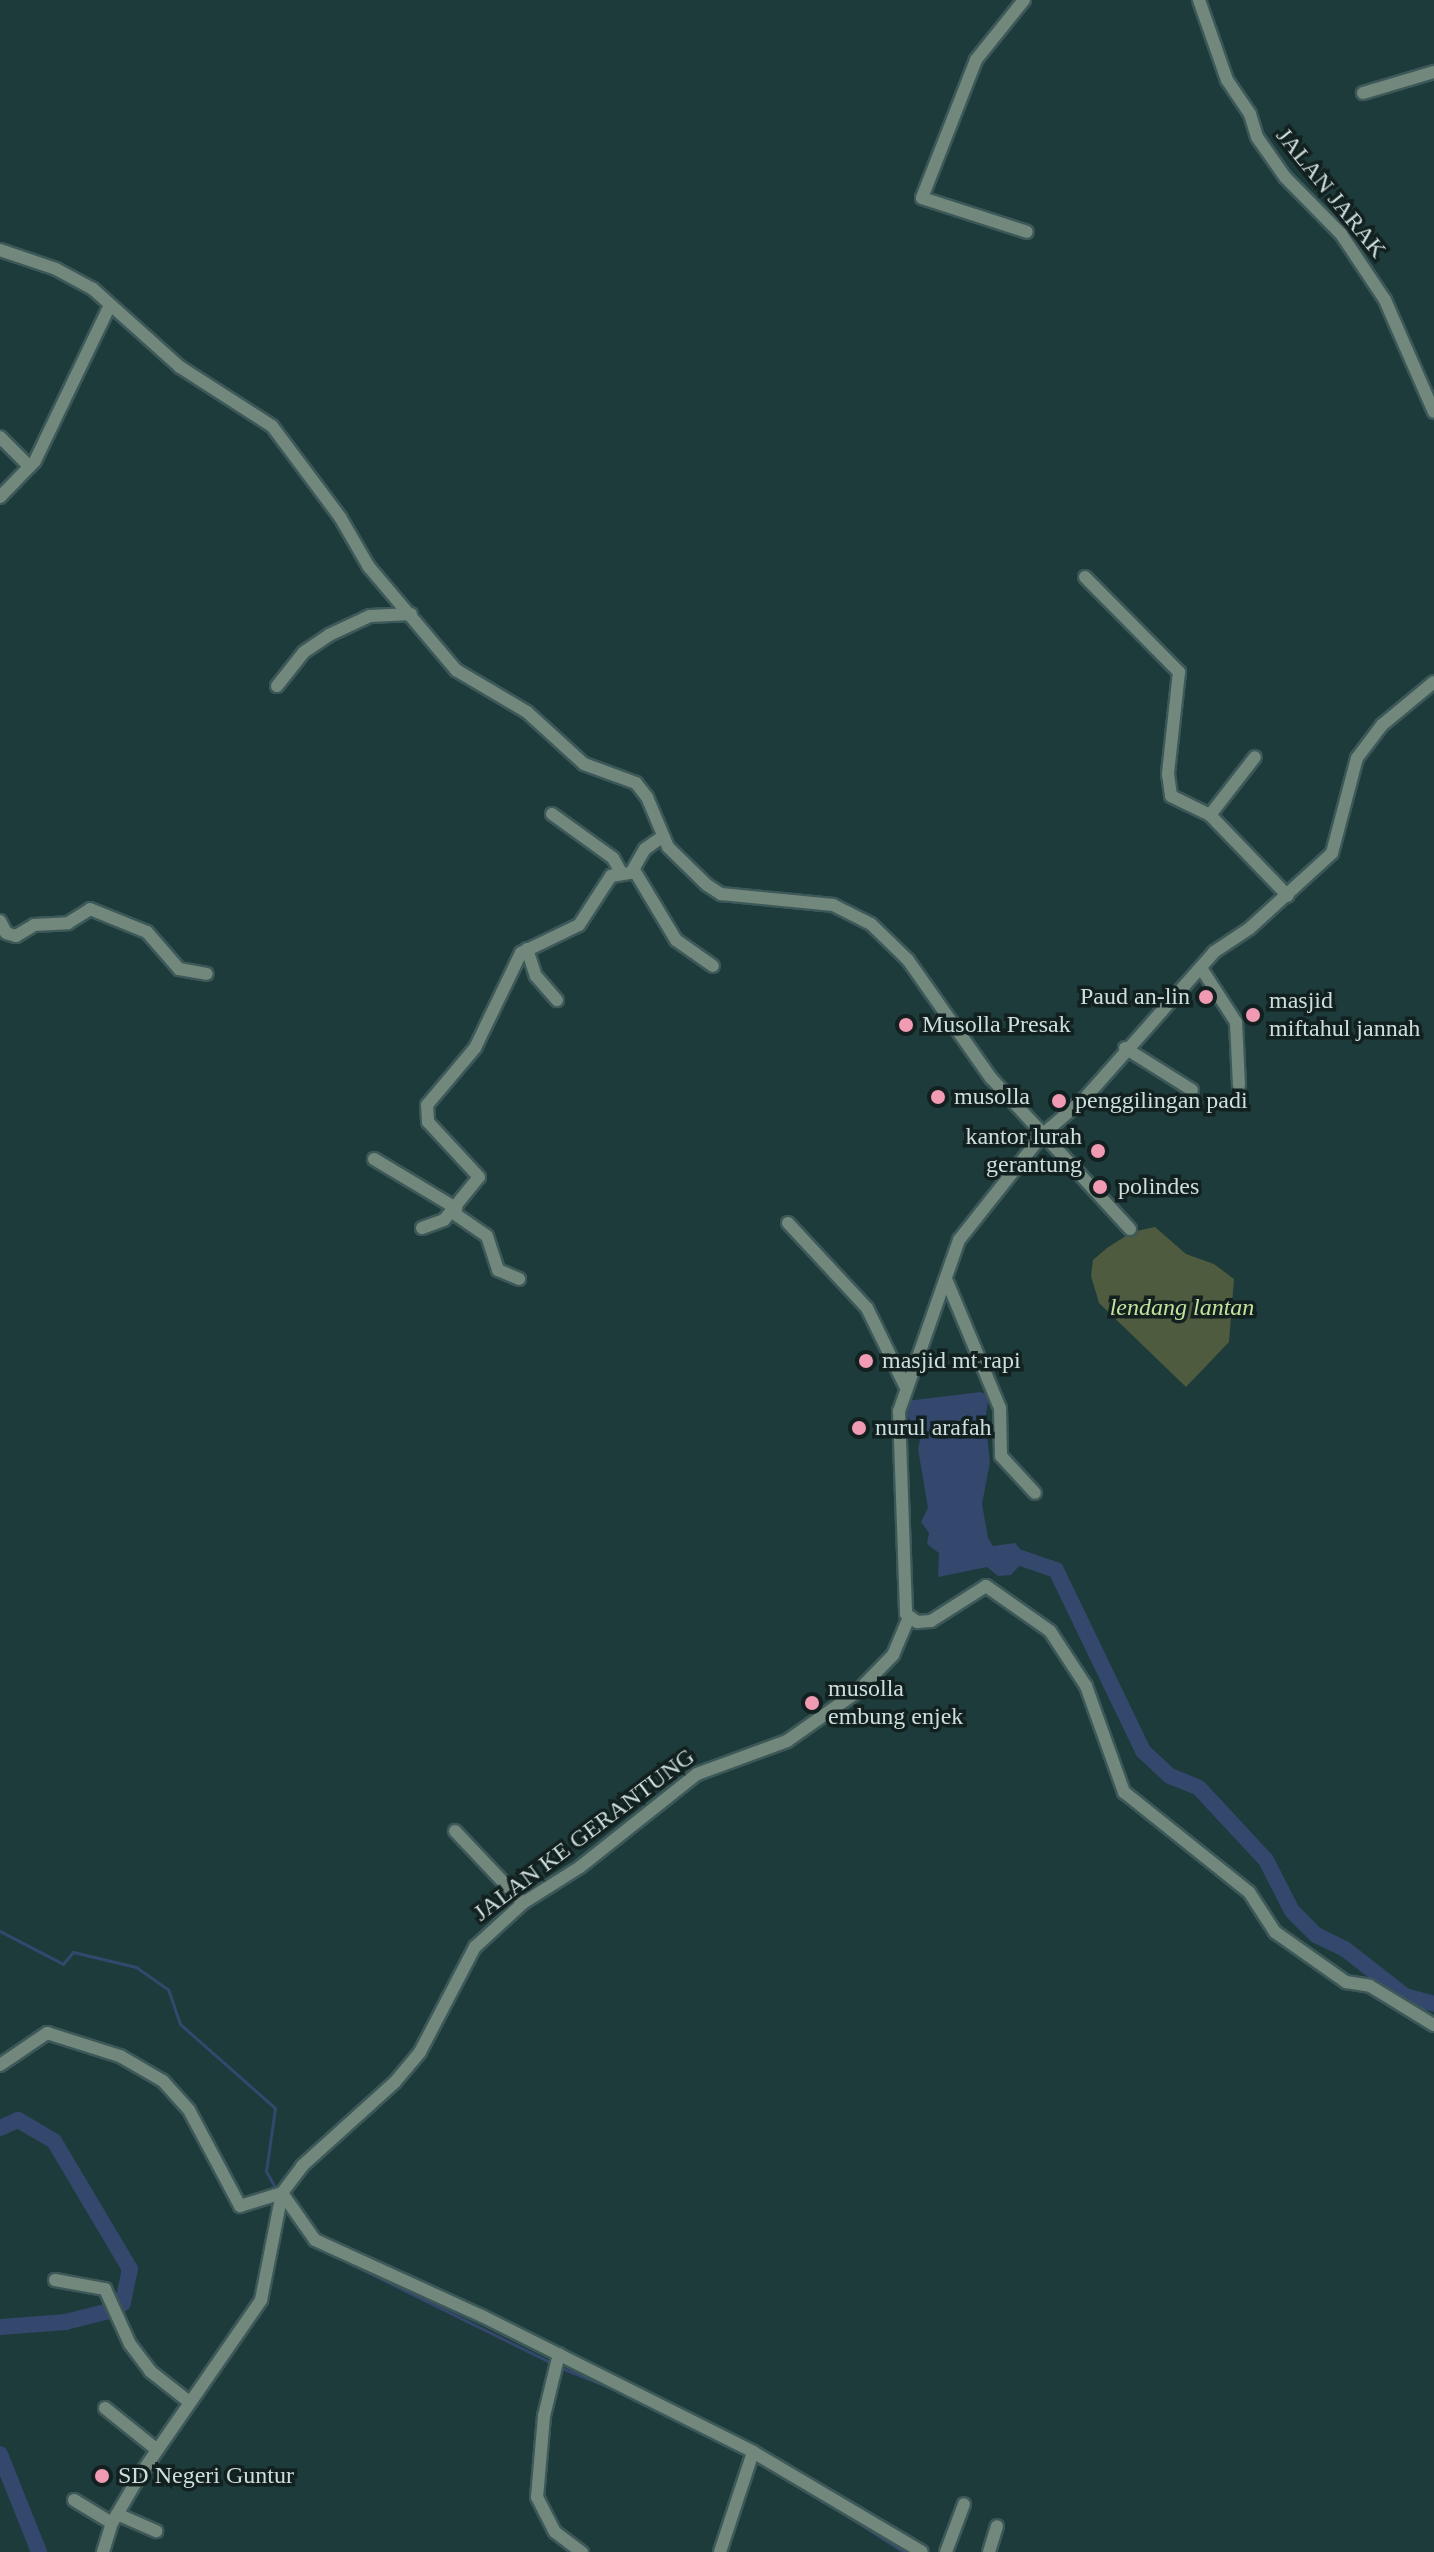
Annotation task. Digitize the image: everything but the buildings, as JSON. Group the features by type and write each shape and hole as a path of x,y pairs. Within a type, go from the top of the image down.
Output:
{"street":[{"path":"1024,0 976,60 922,198 1027,232"},
{"name":"JALAN JARAK","path":"1199,0 1227,80 1245,106 1257,137 1285,177 1341,234 1385,300 1434,412"},
{"path":"1363,93 1434,72"},
{"path":"0,250 56,269 110,305 180,367 272,426 340,517 369,567 464,678 527,712 584,764 636,783 647,797 662,837 692,874 721,894 833,905 871,924 908,960 991,1078 1130,1229"},
{"path":"0,497 30,467 110,305"},
{"path":"0,437 30,467"},
{"path":"1085,577 1177,667 1180,691 1168,791 1182,805 1210,815 1288,896"},
{"path":"277,686 304,652 337,631 370,616 411,614"},
{"path":"1434,682 1364,747 1351,774 1334,850 1288,896 1214,952 1125,1048 1080,1103 1043,1134 959,1240 906,1388 898,1449 908,1619 931,1621 986,1586 1050,1631 1082,1677 1124,1792 1249,1892 1275,1932 1346,1982 1370,1986 1434,2025"},
{"path":"1210,815 1255,757"},
{"path":"552,814 628,872 676,940 713,966"},
{"path":"422,1228 440,1224 454,1210 477,1183 478,1172 428,1122 426,1110 475,1048 527,949 579,925 611,876 628,872 645,849 662,837"},
{"path":"0,921 6,933 16,936 34,925 68,923 90,909 147,932 179,969 207,974"},
{"path":"527,949 536,976 557,1000"},
{"path":"1201,968 1236,1022 1239,1085"},
{"path":"1125,1048 1192,1090"},
{"path":"374,1159 454,1210 487,1236 498,1270 519,1279"},
{"path":"788,1223 867,1308 906,1388"},
{"path":"946,1279 1000,1408 1001,1456 1035,1493"},
{"name":"JALAN KE GERANTUNG","path":"103,2552 114,2518 156,2449 261,2300 282,2193 302,2166 395,2082 424,2045 453,1980 475,1947 523,1903 580,1867 697,1774 787,1741 827,1714 883,1668 908,1619"},
{"path":"455,1831 523,1903"},
{"path":"0,2065 47,2033 120,2056 163,2081 189,2110 240,2206 250,2207 282,2193 315,2240 556,2363 751,2455 922,2552"},
{"path":"55,2280 105,2289 150,2371 188,2401"},
{"path":"556,2363 537,2497 555,2532 582,2552"},
{"path":"105,2408 156,2449"},
{"path":"720,2552 751,2455"},
{"path":"74,2500 114,2518 156,2531"},
{"path":"946,2552 964,2504"},
{"path":"989,2552 997,2526"}],"green space":[{"name":"lendang lantan","path":"1155,1227 1186,1254 1214,1264 1234,1279 1229,1342 1186,1387 1099,1303 1091,1276 1093,1260 1107,1248 1132,1232"}],"water":[{"path":"981,1392 989,1396 985,1420 990,1462 982,1504 988,1538 993,1546 1015,1543 1022,1551 1019,1566 1011,1575 998,1576 987,1567 938,1577 939,1553 927,1544 929,1533 921,1522 928,1508 918,1449 921,1435 907,1416 906,1401"}],"waterway":[{"path":"1021,1558 1056,1570 1143,1751 1170,1776 1199,1788 1266,1860 1292,1911 1316,1935 1345,1949 1405,1996 1434,2004"},
{"path":"0,1931 63,1964 73,1952 136,1967 168,1989 180,2024 275,2108 266,2171 277,2191"},
{"path":"0,2128 18,2120 54,2141 130,2269 123,2303 113,2310 66,2322 0,2327"},
{"path":"323,2250 552,2363"},
{"path":"559,2367 619,2391"},
{"path":"683,2423 712,2438"},
{"path":"0,2454 39,2552"},
{"path":"816,2496 904,2552"}],"place":[{"name":"Paud an-lin","path":"1206,997"},
{"name":"masjid miftahul jannah","path":"1253,1015"},
{"name":"Musolla Presak","path":"906,1025"},
{"name":"musolla","path":"938,1097"},
{"name":"penggilingan padi","path":"1059,1101"},
{"name":"kantor lurah gerantung","path":"1098,1151"},
{"name":"polindes","path":"1100,1187"},
{"name":"masjid mt rapi","path":"866,1361"},
{"name":"nurul arafah","path":"859,1428"},
{"name":"musolla embung enjek","path":"812,1703"},
{"name":"SD Negeri Guntur","path":"102,2476"}]}
